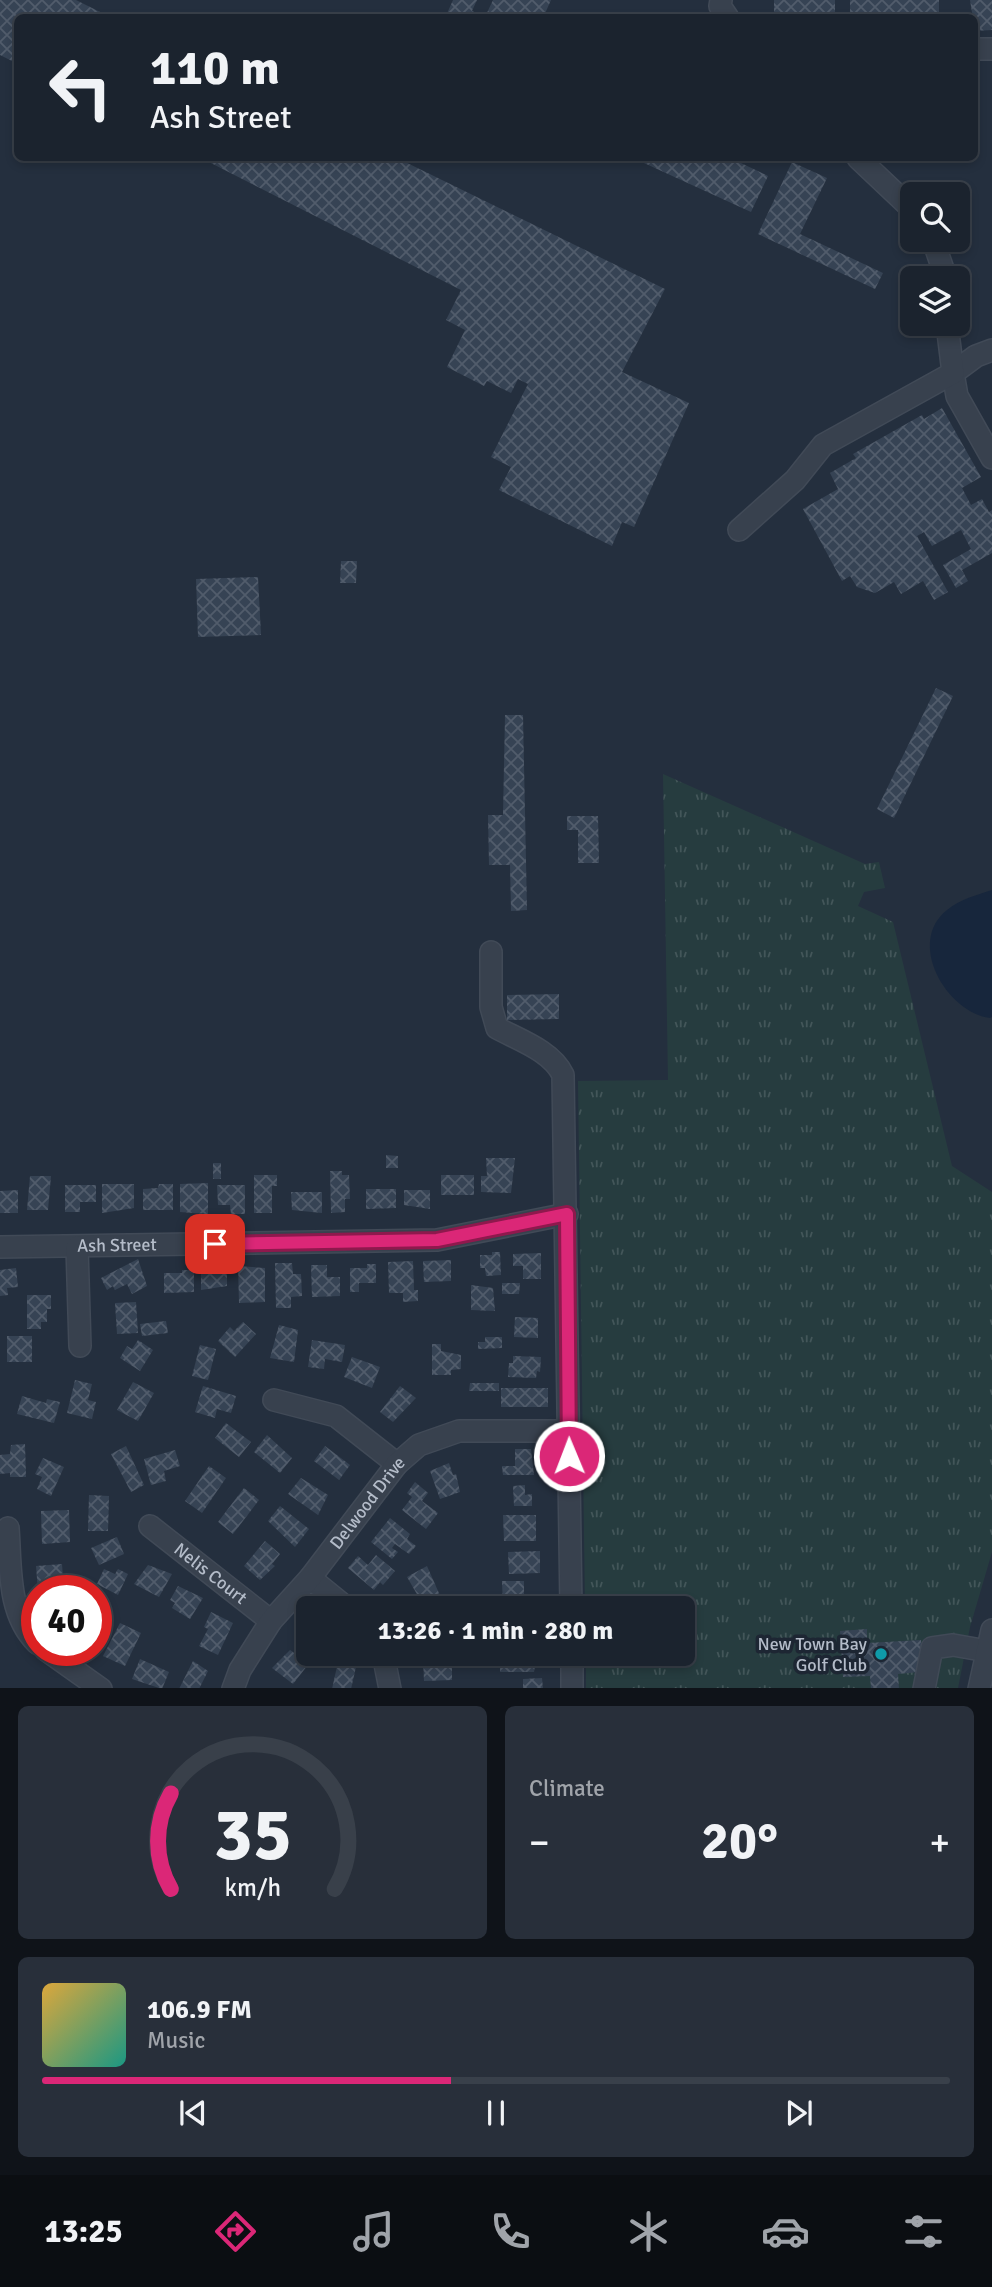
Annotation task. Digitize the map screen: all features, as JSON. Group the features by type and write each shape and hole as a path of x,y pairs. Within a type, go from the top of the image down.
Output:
{"street":[{"path":"861,161 900,198"},
{"path":"948,336 957,396 992,458"},
{"path":"739,530 795,480 823,445 953,373 976,356 992,350"},
{"path":"491,952 491,1007 497,1028 548,1056 558,1064 564,1075 571,1596"},
{"name":"Ash Street","path":"0,1247 437,1240 567,1214"},
{"path":"77,1247 80,1346"},
{"path":"274,1400 336,1416 397,1464"},
{"name":"Delwood Drive","path":"233,1688 240,1670 271,1621 310,1578 397,1464 418,1445 459,1431 568,1431"},
{"name":"Nelis Court","path":"150,1526 271,1621"},
{"path":"8,1528 15,1606 21,1624"},
{"path":"310,1578 332,1596"},
{"path":"979,1688 992,1629"},
{"path":"924,1688 932,1648 953,1645 987,1651"},
{"path":"69,1666 100,1688"},
{"path":"385,1666 390,1688"},
{"path":"572,1666 572,1688"}],"green space":[{"path":"663,774 865,864 879,862 885,888 864,892 858,906 893,922 952,1166 992,1192 992,1552 970,1627 958,1688 586,1688 586,1666 695,1666 695,1596 585,1596 578,1081 668,1080"}],"water":[{"path":"992,890 990,1018 974,1013 946,990 931,957 930,940 935,924 947,910 963,900"}],"building":[{"path":"0,0 76,0 104,14 14,14 14,62 0,55"},
{"path":"453,0 477,0 472,11 478,14 447,14"},
{"path":"493,0 551,0 545,14 486,14"},
{"path":"774,0 835,0 835,14 774,14"},
{"path":"850,0 939,0 939,14 850,14"},
{"path":"970,0 992,0 992,30 978,31 978,14 972,14"},
{"path":"207,161 403,161 665,289 622,372 689,403 634,527 622,522 612,546 499,490 511,467 491,457 528,384 518,379 511,393 487,381 484,386 447,367 465,330 446,320 461,290"},
{"path":"640,161 742,161 741,163 768,176 751,212"},
{"path":"792,162 827,178 800,234 883,273 875,289 758,234"},
{"path":"942,408 981,477 962,488 971,505 982,499 989,512 992,510 992,553 962,570 968,581 956,588 943,565 971,549 961,530 932,546 924,532 917,536 948,592 934,600 923,581 901,594 894,582 875,593 857,587 850,576 842,581 803,509 838,489 830,473 856,458 853,454 922,415 924,419"},
{"path":"341,561 357,561 356,583 340,583"},
{"path":"258,577 261,635 198,637 196,579"},
{"path":"936,688 953,696 894,818 877,809"},
{"path":"505,715 523,715 527,910 511,911 510,865 489,865 488,815 503,815"},
{"path":"567,816 598,816 599,863 578,863 578,830 567,830"},
{"path":"559,994 559,1019 507,1020 507,995"},
{"path":"386,1155 398,1156 398,1168 386,1168"},
{"path":"486,1158 515,1158 511,1193 481,1192 481,1176 487,1176"},
{"path":"213,1163 221,1163 221,1179 213,1179"},
{"path":"330,1171 342,1171 342,1175 349,1175 350,1199 345,1199 345,1212 331,1213"},
{"path":"254,1175 277,1175 277,1186 272,1186 272,1213 254,1213"},
{"path":"441,1175 474,1175 474,1195 441,1195"},
{"path":"30,1176 51,1176 48,1210 27,1210"},
{"path":"208,1183 208,1214 180,1212 180,1184"},
{"path":"102,1184 134,1184 134,1208 102,1213"},
{"path":"159,1184 173,1184 173,1210 143,1210 143,1189 158,1188"},
{"path":"65,1185 96,1185 96,1202 80,1202 80,1212 65,1212"},
{"path":"217,1185 245,1185 245,1214 231,1214 230,1205 218,1205"},
{"path":"366,1189 396,1189 396,1208 366,1209"},
{"path":"18,1190 18,1213 0,1213 0,1191"},
{"path":"404,1190 430,1190 430,1209 404,1205"},
{"path":"291,1192 322,1192 322,1213 292,1210"},
{"path":"492,1252 500,1252 501,1275 486,1276 485,1268 480,1268 480,1255 492,1255"},
{"path":"541,1253 541,1279 523,1279 523,1266 513,1266 513,1254"},
{"path":"138,1259 147,1286 132,1294 127,1284 115,1290 113,1286 107,1290 101,1278"},
{"path":"451,1260 451,1281 424,1282 423,1261"},
{"path":"413,1261 414,1290 418,1290 418,1301 403,1302 403,1293 389,1293 388,1262"},
{"path":"217,1263 227,1264 227,1286 201,1290 201,1268 217,1268"},
{"path":"275,1263 292,1263 293,1274 301,1274 302,1296 291,1297 291,1308 276,1308"},
{"path":"367,1264 376,1264 376,1283 359,1283 359,1292 350,1292 350,1268 367,1268"},
{"path":"311,1265 327,1265 327,1277 340,1277 340,1296 312,1297"},
{"path":"238,1266 265,1268 265,1302 239,1303"},
{"path":"16,1268 18,1287 7,1288 8,1295 0,1296 0,1270"},
{"path":"182,1270 194,1270 194,1292 164,1293 164,1273 182,1273"},
{"path":"502,1283 520,1283 519,1294 502,1294"},
{"path":"471,1285 493,1288 495,1311 471,1310"},
{"path":"27,1295 51,1295 51,1309 47,1309 47,1322 41,1322 41,1329 27,1329"},
{"path":"136,1302 138,1333 117,1334 115,1303"},
{"path":"515,1317 538,1318 538,1338 514,1337"},
{"path":"166,1321 168,1333 142,1336 140,1324"},
{"path":"243,1322 256,1334 235,1357 218,1341 230,1327 234,1331"},
{"path":"279,1325 298,1330 294,1362 270,1358"},
{"path":"7,1336 32,1336 32,1362 7,1362"},
{"path":"485,1337 502,1337 502,1348 478,1349 478,1342 485,1342"},
{"path":"138,1340 153,1350 140,1371 120,1358 127,1346 132,1349"},
{"path":"312,1340 345,1345 342,1362 325,1359 324,1369 308,1367"},
{"path":"432,1344 441,1344 441,1351 461,1355 461,1369 451,1370 451,1375 432,1375"},
{"path":"200,1345 216,1349 208,1380 192,1376"},
{"path":"513,1356 541,1357 540,1372 537,1371 536,1378 508,1377 509,1363 513,1363"},
{"path":"352,1357 380,1367 372,1388 344,1377"},
{"path":"75,1380 92,1384 88,1400 96,1402 92,1419 67,1413"},
{"path":"133,1382 154,1393 138,1421 117,1410"},
{"path":"470,1383 499,1383 499,1391 469,1391"},
{"path":"203,1386 236,1396 231,1413 217,1409 215,1418 195,1412"},
{"path":"400,1386 416,1398 393,1422 380,1412"},
{"path":"501,1388 548,1388 548,1407 501,1407"},
{"path":"22,1396 46,1403 47,1399 60,1402 54,1423 17,1414"},
{"path":"226,1423 251,1442 239,1457 215,1438"},
{"path":"267,1435 292,1458 280,1473 254,1452"},
{"path":"25,1444 26,1477 10,1477 10,1473 0,1474 0,1455 10,1454 11,1445"},
{"path":"126,1446 144,1485 131,1492 111,1454"},
{"path":"325,1446 350,1465 339,1480 314,1461"},
{"path":"515,1449 531,1449 534,1475 503,1475 502,1466 515,1466"},
{"path":"175,1450 180,1466 164,1471 166,1481 151,1485 144,1459"},
{"path":"43,1458 64,1467 51,1496 37,1489 42,1477 35,1474"},
{"path":"449,1463 453,1475 456,1474 460,1492 440,1499 430,1471"},
{"path":"209,1466 226,1478 202,1513 185,1501"},
{"path":"301,1478 328,1495 318,1515 288,1494"},
{"path":"415,1482 428,1493 422,1501 438,1513 426,1529 402,1510 412,1497 407,1493"},
{"path":"525,1485 525,1495 532,1494 532,1506 514,1506 513,1486"},
{"path":"244,1488 259,1500 233,1534 218,1522"},
{"path":"89,1495 109,1496 108,1531 88,1531"},
{"path":"280,1506 309,1529 295,1547 268,1521"},
{"path":"69,1510 70,1542 42,1544 41,1511"},
{"path":"503,1515 536,1515 536,1541 504,1541"},
{"path":"390,1518 410,1534 407,1539 416,1546 409,1554 395,1544 392,1548 398,1552 392,1559 371,1542"},
{"path":"117,1537 124,1554 99,1565 91,1548"},
{"path":"265,1541 280,1554 272,1564 275,1566 260,1580 244,1566"},
{"path":"540,1551 540,1573 509,1574 508,1552"},
{"path":"376,1555 395,1571 383,1585 380,1582 374,1590 348,1568 358,1556 368,1565"},
{"path":"62,1564 63,1575 37,1575 36,1566"},
{"path":"148,1565 172,1574 159,1597 134,1584"},
{"path":"427,1566 440,1596 418,1596 407,1577"},
{"path":"104,1569 115,1574 118,1569 128,1574 118,1595 112,1592 112,1575 101,1575"},
{"path":"502,1581 524,1581 524,1595 533,1595 533,1596 503,1596"},
{"path":"178,1586 203,1598 190,1619 172,1608 175,1603 170,1600"},
{"path":"211,1612 233,1623 218,1655 199,1646 208,1629 204,1627"},
{"path":"120,1623 141,1633 125,1666 112,1660 112,1639"},
{"name":"New Town Bay Golf Club","path":"867,1629 867,1643 921,1640 922,1664 919,1672 898,1674 899,1688 871,1688 870,1676 843,1677 840,1631"},
{"path":"290,1650 296,1654 296,1666 307,1666 293,1684 272,1668"},
{"path":"140,1659 169,1672 162,1688 132,1679"},
{"path":"193,1661 208,1671 200,1688 180,1688"},
{"path":"337,1666 356,1667 351,1688 332,1688"},
{"path":"423,1666 452,1666 452,1680 424,1681"},
{"path":"500,1666 535,1666 534,1672 500,1672"},
{"path":"542,1678 543,1688 523,1688 523,1679"}],"place":[{"name":"New Town Bay Golf Club","path":"881,1654"}],"route":[{"path":"215,1244 437,1240 567,1214 569,1456"}]}
